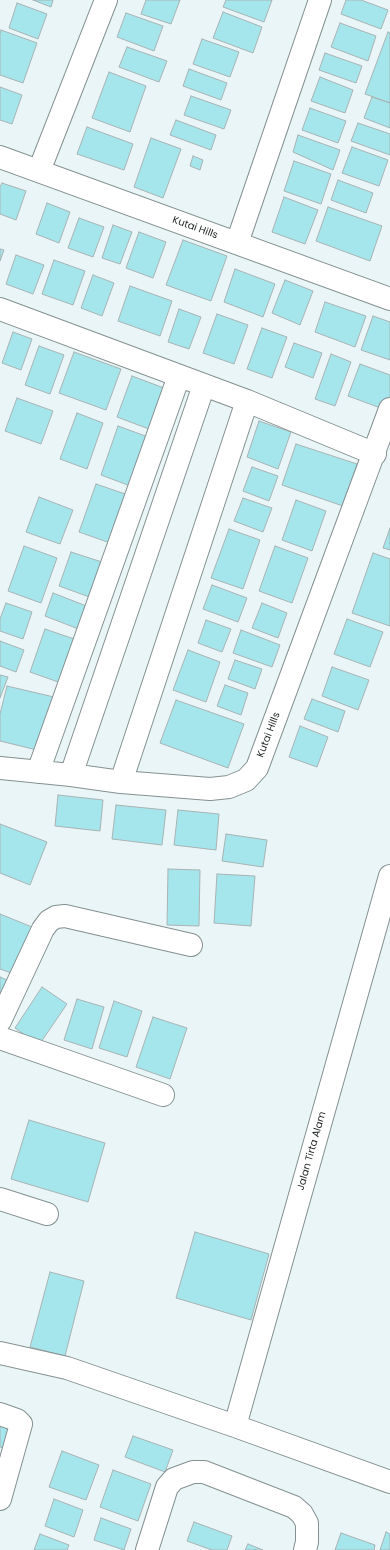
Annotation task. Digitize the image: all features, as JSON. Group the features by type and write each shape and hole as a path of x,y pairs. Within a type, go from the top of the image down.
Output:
{"street":[{"path":"39,171 106,0"},
{"path":"237,243 320,0"},
{"name":"Kutai Hills","path":"0,157 390,300"},
{"path":"0,309 247,401 374,454"},
{"path":"38,772 179,376"},
{"path":"71,775 204,385"},
{"path":"121,782 247,401"},
{"name":"Kutai Hills","path":"0,768 71,775 121,782 210,789 229,787 246,780 257,768 390,409"},
{"name":"Jalan Tirta Alam","path":"235,1426 390,876"},
{"path":"0,1021 43,929 49,921 56,917 65,916 191,945"},
{"path":"0,1038 163,1094"},
{"path":"0,1199 47,1214"},
{"path":"0,1353 67,1368 235,1426 390,1482"},
{"path":"0,1414 17,1420 21,1424 0,1499"},
{"path":"147,1550 168,1487 174,1479 193,1472 204,1472 294,1507 302,1514 307,1523 307,1542 305,1550"}],"building":[{"path":"33,0 53,0 51,7"},
{"path":"146,0 180,0 171,24 141,14"},
{"path":"226,0 272,0 264,22 223,7"},
{"path":"346,0 361,0 388,10 381,29 341,14"},
{"path":"17,3 47,14 38,39 9,28"},
{"path":"223,12 262,27 253,53 213,38"},
{"path":"126,13 163,26 154,51 117,37"},
{"path":"340,23 376,36 368,61 331,47"},
{"path":"1,30 37,43 23,83 0,75"},
{"path":"388,32 390,33 390,103 365,94"},
{"path":"202,39 239,52 230,77 193,64"},
{"path":"127,47 167,61 159,82 119,67"},
{"path":"325,53 362,66 356,83 319,70"},
{"path":"189,69 227,83 221,100 183,86"},
{"path":"109,72 146,86 130,132 92,118"},
{"path":"320,77 353,90 345,113 311,101"},
{"path":"0,87 22,95 12,124 0,120"},
{"path":"191,96 231,110 224,129 184,115"},
{"path":"372,97 390,103 390,128 364,118"},
{"path":"310,108 346,121 338,143 302,130"},
{"path":"176,120 216,135 211,150 170,135"},
{"path":"358,123 390,134 390,155 351,141"},
{"path":"87,127 133,144 124,170 77,154"},
{"path":"298,135 340,150 333,170 293,152"},
{"path":"151,138 181,149 163,198 134,187"},
{"path":"352,147 388,160 379,186 342,173"},
{"path":"193,156 203,160 200,170 190,166"},
{"path":"294,161 331,174 321,204 284,191"},
{"path":"338,180 373,193 366,213 331,200"},
{"path":"2,183 26,191 16,220 0,214 0,187"},
{"path":"284,197 318,210 305,244 272,232"},
{"path":"47,203 70,212 59,243 36,234"},
{"path":"328,207 382,226 370,261 316,241"},
{"path":"79,218 104,227 93,257 68,248"},
{"path":"113,225 132,232 120,264 102,258"},
{"path":"139,232 166,242 153,278 126,268"},
{"path":"183,240 227,256 211,301 166,285"},
{"path":"0,249 4,250 0,261"},
{"path":"16,255 44,265 33,294 6,284"},
{"path":"54,260 85,271 73,305 42,294"},
{"path":"235,269 275,284 263,317 224,302"},
{"path":"93,275 114,283 102,316 81,308"},
{"path":"285,280 313,291 300,325 272,313"},
{"path":"130,286 172,301 160,336 118,321"},
{"path":"325,302 366,316 355,347 315,332"},
{"path":"179,309 201,317 189,349 168,342"},
{"path":"217,314 248,325 234,364 203,353"},
{"path":"373,316 390,322 390,360 361,350"},
{"path":"262,328 287,337 272,378 247,369"},
{"path":"13,332 32,339 21,370 2,363"},
{"path":"294,343 322,353 313,378 285,367"},
{"path":"39,346 64,355 50,394 25,385"},
{"path":"74,352 121,369 106,410 59,393"},
{"path":"331,354 351,362 335,406 315,399"},
{"path":"360,364 390,375 390,398 386,410 348,396"},
{"path":"132,376 172,391 157,432 117,417"},
{"path":"17,398 53,411 41,444 5,431"},
{"path":"77,413 103,423 87,469 60,459"},
{"path":"259,421 291,432 278,469 247,457"},
{"path":"118,426 151,438 133,487 101,475"},
{"path":"296,444 357,464 343,506 282,485"},
{"path":"252,467 278,476 269,501 243,491"},
{"path":"96,484 131,496 113,544 79,532"},
{"path":"39,497 73,510 60,544 26,532"},
{"path":"243,498 272,508 263,532 234,521"},
{"path":"296,500 326,511 312,551 282,540"},
{"path":"390,528 390,550 383,548"},
{"path":"229,529 260,540 243,589 211,578"},
{"path":"24,546 57,558 41,603 8,591"},
{"path":"275,546 308,558 292,603 259,591"},
{"path":"71,552 108,564 95,599 59,586"},
{"path":"373,553 390,559 390,626 352,613"},
{"path":"212,585 247,598 238,622 203,609"},
{"path":"53,593 89,607 81,630 45,616"},
{"path":"6,603 32,612 23,639 0,631 0,619"},
{"path":"262,603 287,613 278,638 252,628"},
{"path":"347,619 383,632 370,667 334,654"},
{"path":"206,620 231,629 222,652 198,643"},
{"path":"45,629 77,640 61,683 30,672"},
{"path":"241,630 280,645 272,667 233,653"},
{"path":"0,641 24,650 16,672 0,666"},
{"path":"188,650 220,662 206,702 173,690"},
{"path":"235,660 262,669 255,689 228,679"},
{"path":"332,667 369,680 358,710 322,696"},
{"path":"0,675 8,677 0,698"},
{"path":"225,685 248,693 241,715 217,706"},
{"path":"7,686 54,697 41,751 0,741 0,714"},
{"path":"312,699 345,711 338,732 304,719"},
{"path":"176,700 244,724 228,768 160,743"},
{"path":"300,726 328,737 317,767 289,757"},
{"path":"58,795 103,800 100,831 55,826"},
{"path":"116,805 166,810 162,845 112,839"},
{"path":"178,810 219,814 216,850 174,845"},
{"path":"0,824 47,842 30,885 0,873"},
{"path":"226,834 267,840 263,867 222,861"},
{"path":"168,869 200,870 199,926 167,925"},
{"path":"217,874 255,876 251,926 214,923"},
{"path":"0,914 32,927 14,974 0,969"},
{"path":"0,977 7,980 0,997"},
{"path":"42,987 67,1004 39,1045 15,1028"},
{"path":"77,999 104,1007 92,1049 64,1040"},
{"path":"114,1001 142,1011 127,1057 99,1048"},
{"path":"153,1017 187,1028 170,1079 136,1067"},
{"path":"29,1120 105,1143 88,1202 11,1179"},
{"path":"195,1232 269,1254 251,1320 176,1298"},
{"path":"50,1272 84,1281 65,1356 30,1347"},
{"path":"0,1422 15,1427 7,1449 0,1447"},
{"path":"133,1436 173,1450 165,1472 125,1457"},
{"path":"62,1451 99,1465 86,1500 49,1487"},
{"path":"113,1470 151,1484 138,1521 100,1507"},
{"path":"54,1499 83,1510 74,1537 45,1526"},
{"path":"101,1518 131,1529 124,1550 94,1540"},
{"path":"194,1522 232,1536 227,1550 212,1550 187,1541"},
{"path":"386,1532 390,1534 390,1550 380,1550"},
{"path":"341,1533 375,1545 374,1550 335,1550"},
{"path":"40,1534 69,1545 67,1550 34,1550"},
{"path":"248,1544 263,1550 245,1550"}]}
